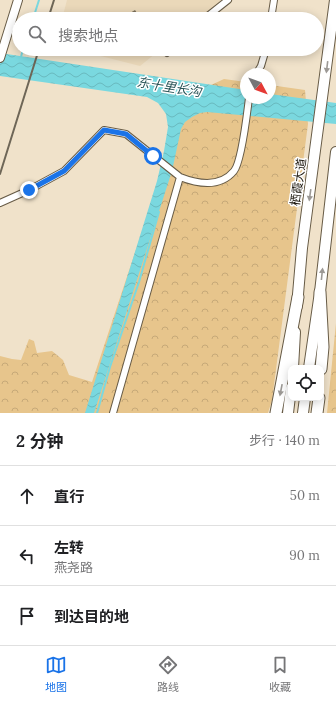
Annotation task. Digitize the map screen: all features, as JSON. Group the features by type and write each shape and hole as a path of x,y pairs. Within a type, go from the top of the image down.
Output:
{"highway":[{"name":"栖霞大道","path":"293,365 301,261 335,0"},
{"path":"308,365 320,292 336,152"},
{"path":"320,292 323,347 321,365"},
{"path":"276,413 298,297"},
{"path":"288,413 289,401"},
{"path":"303,413 305,401"},
{"path":"318,401 318,413"}],"street":[{"path":"14,12 18,0"},
{"path":"213,12 228,0"},
{"path":"272,12 274,0"},
{"path":"0,58 12,18"},
{"path":"260,68 264,56"},
{"path":"0,203 29,190 64,171 104,130 126,134 180,177 195,183 213,183 227,177 235,170 239,157 248,104"},
{"path":"113,413 180,177"}],"shaded area":[{"path":"67,0 222,0 207,12 64,12"},
{"path":"101,56 152,56 140,66"}],"green space":[{"path":"224,79 240,81 240,104 276,104 276,86 305,90 308,124 272,400 268,413 0,413 0,356 21,360 29,339 34,341 37,353 52,351 63,360 69,375 92,382 187,96"},
{"path":"336,323 336,413 327,413"}],"water":[{"name":"东十里长沟","path":"0,53 240,89 240,104 276,104 276,95 336,103 336,124 207,112 200,113 185,122 181,129 172,171 94,413 85,413 157,181 164,151 168,127 166,114 158,103 147,97 0,76"}],"waterway":[{"path":"35,12 39,0"},
{"path":"97,413 110,367 139,282 159,212"}],"railway":[{"path":"50,12 54,0"},
{"path":"0,174 37,56"}],"route":[{"path":"29,190 64,171 104,130 126,134 153,156"}]}
